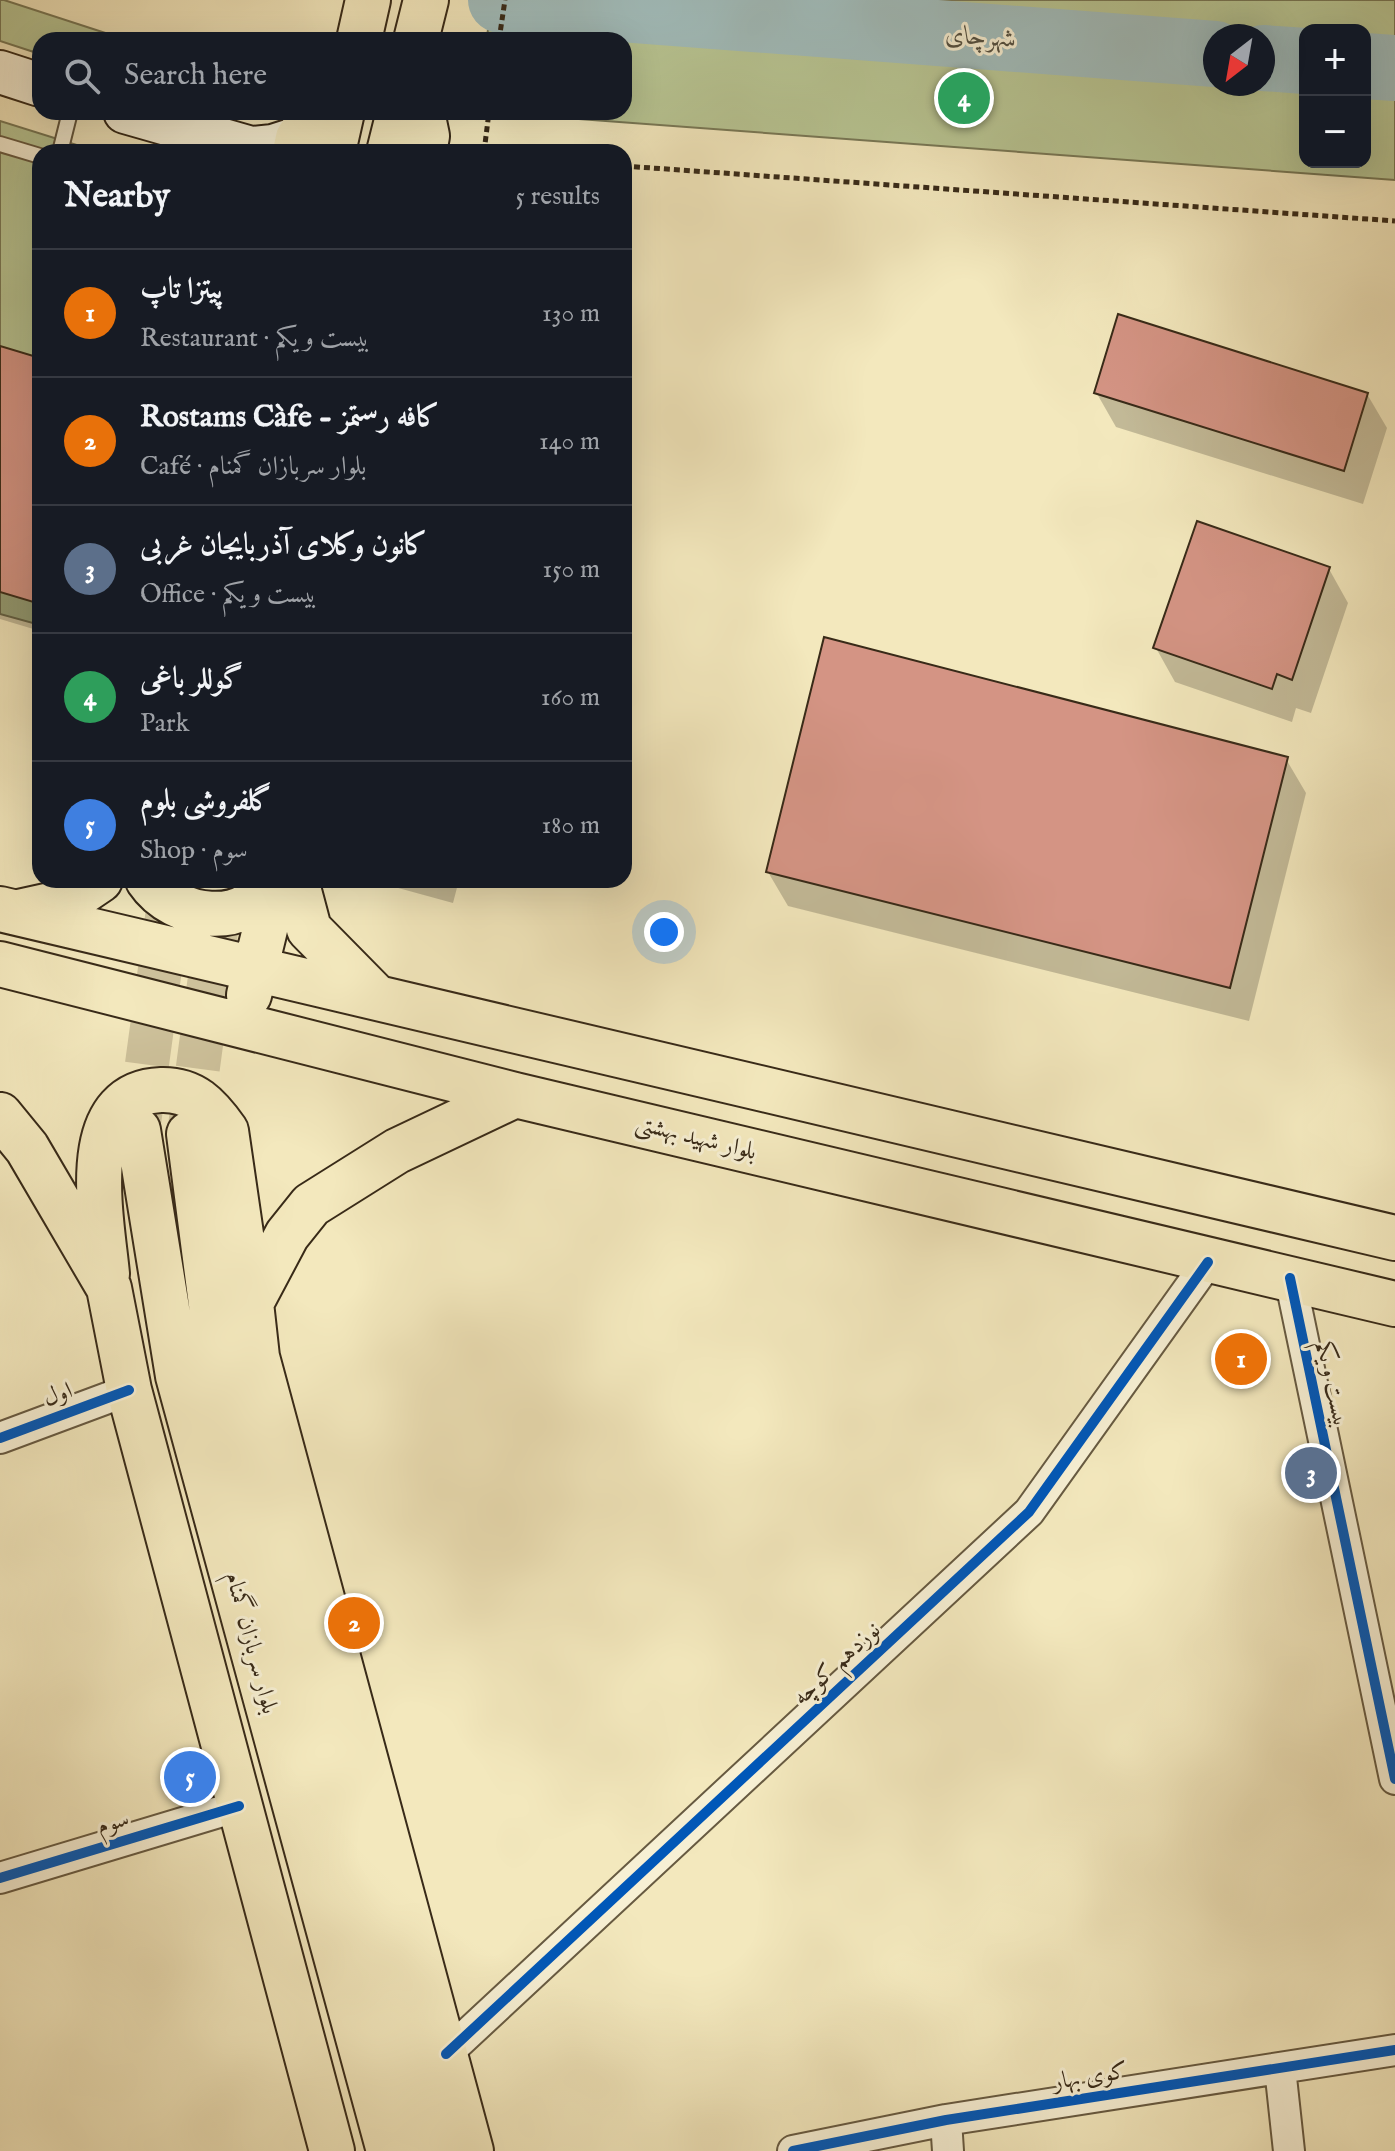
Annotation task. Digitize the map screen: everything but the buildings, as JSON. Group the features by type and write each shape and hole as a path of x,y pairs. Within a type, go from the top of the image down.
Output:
{"main road":[{"path":"361,32 368,0"},
{"path":"418,32 426,0"},
{"path":"0,72 32,82"},
{"path":"142,120 182,139 220,144"},
{"path":"282,144 310,138 332,120"},
{"path":"391,144 397,120"},
{"path":"424,120 426,144"},
{"path":"8,911 69,901 88,888"},
{"path":"155,888 163,898 193,913 248,907 266,888"},
{"path":"242,1025 275,888"},
{"path":"298,888 309,929 375,996"},
{"path":"8,911 1395,1238"},
{"name":"بلوار شهید بهشتی","path":"0,964 515,1095 1395,1304"},
{"path":"325,2143 129,1390 109,1288 98,1171 102,1146 113,1114 137,1095 162,1090 192,1095 210,1108 226,1131 257,1357 471,2151"},
{"path":"251,1303 287,1235 311,1205 397,1151 515,1095"},
{"path":"0,1115 27,1148 109,1288"},
{"name":"بلوار سربازان گمنام","path":"138,1130 178,1376 389,2151"},
{"name":"بلوار سربازان گمنام","path":"189,1134 219,1366 429,2151"}],"street":[{"name":"نوزدهم کوچه","path":"446,2054 1029,1512 1208,1262"},
{"name":"بیست و یکم","path":"1290,1278 1395,1779"},
{"name":"اول","path":"0,1438 129,1390"},
{"name":"سوم","path":"0,1878 239,1806"},
{"name":"کوی بهار","path":"793,2151 946,2120 1395,2050"},
{"path":"1280,2068 1289,2151"},
{"path":"946,2120 948,2151"}],"lane":[{"path":"62,144 68,120"},
{"path":"0,144 32,154"}],"path":[{"path":"500,32 505,0"},
{"path":"485,144 488,120"},
{"path":"632,167 1395,221"}],"green space":[{"path":"0,0 102,32 32,32 32,51 0,41"},
{"path":"494,0 1395,0 1395,180 593,120 632,120 632,32 488,32"},
{"path":"0,121 73,144 32,144 32,623 0,614"}],"waterway":[{"name":"شهرچای","path":"501,0 1203,53"},
{"name":"شهرچای","path":"1275,59 1299,61"},
{"name":"شهرچای","path":"1371,66 1395,68"}],"tunnel":[{"path":"189,1134 222,888"},
{"path":"138,1130 168,910"}],"cycle path":[{"path":"446,2054 1029,1512 1208,1262"},
{"path":"1290,1278 1395,1779"},
{"path":"0,1438 129,1390"},
{"path":"0,1878 239,1806"},
{"path":"793,2151 946,2120 1395,2050"}],"place":[{"name":"گوللر باغی","path":"964,98"},
{"name":"پیتزا تاپ","path":"1241,1359"},
{"name":"کانون وکلای آذربایجان غربی","path":"1311,1473"},
{"name":"Rostams Càfe - کافه رستمز","path":"354,1623"},
{"name":"گلفروشی بلوم","path":"190,1777"}]}
